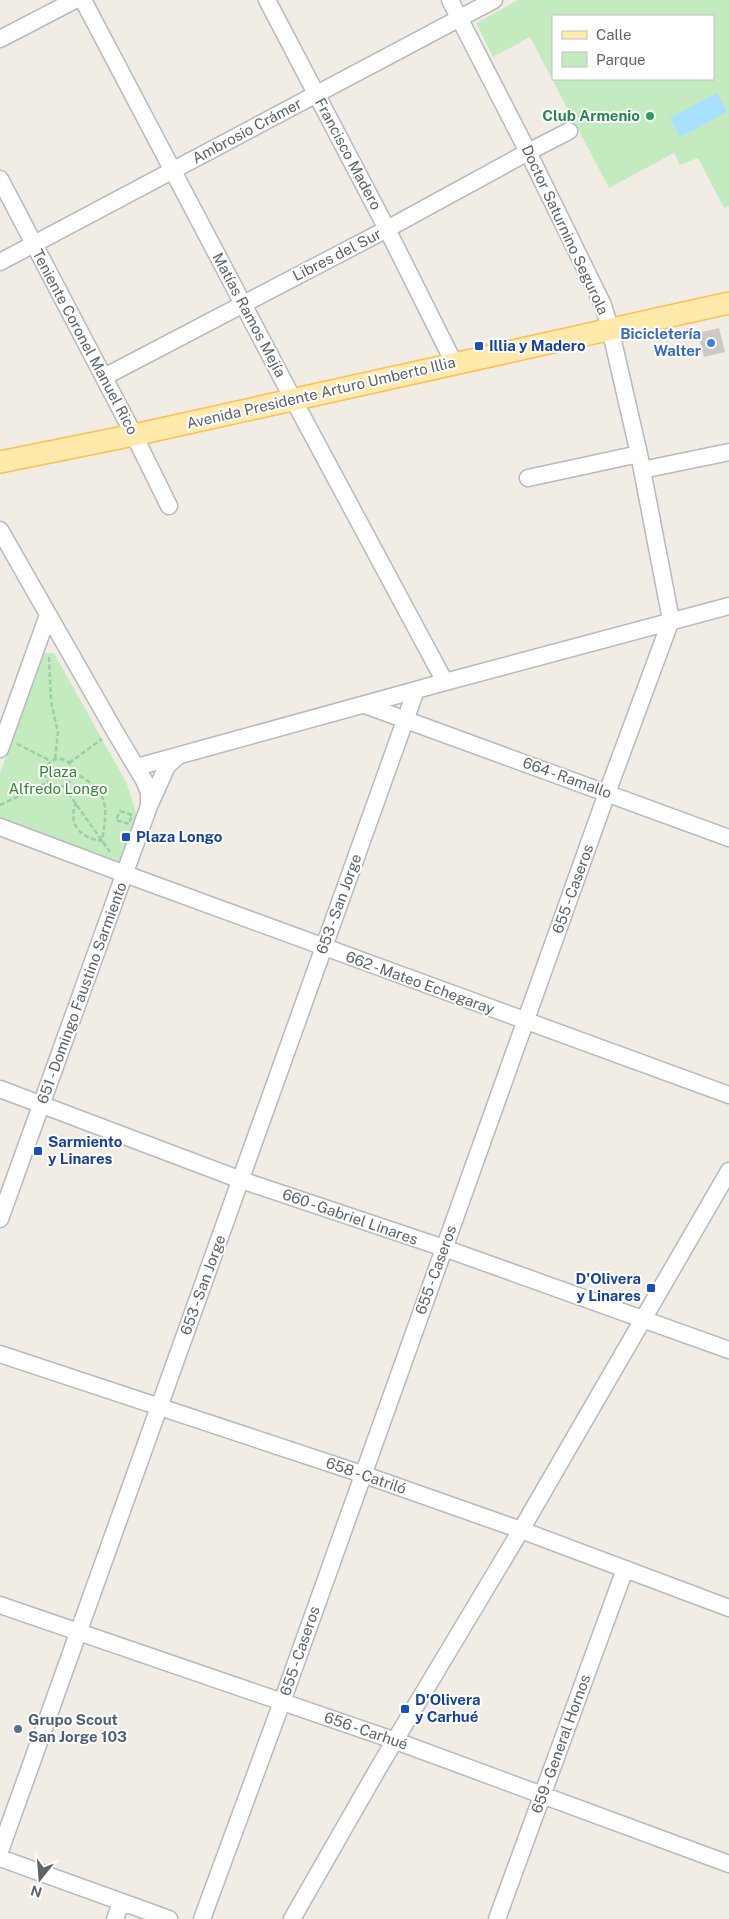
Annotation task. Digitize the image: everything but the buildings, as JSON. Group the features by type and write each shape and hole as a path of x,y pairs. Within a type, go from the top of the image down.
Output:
{"main road":[{"name":"Avenida Presidente Arturo Umberto Illia","path":"0,462 134,435 729,303"}],"street":[{"path":"0,39 75,0"},
{"name":"Matías Ramos Mejía","path":"83,0 293,399 445,682"},
{"name":"Francisco Madero","path":"267,0 454,363"},
{"name":"Doctor Saturnino Segurola","path":"450,0 528,152 603,305 641,462 671,620"},
{"name":"Ambrosio Crámer","path":"0,262 494,0"},
{"name":"Libres del Sur","path":"104,377 243,303 387,230 569,131"},
{"name":"Teniente Coronel Manuel Rico","path":"0,179 134,435 169,506"},
{"path":"528,478 729,452"},
{"path":"0,530 137,767 149,793 149,806"},
{"path":"137,767 671,620 729,606"},
{"path":"2,743 48,615"},
{"name":"655 - Caseros","path":"202,1919 282,1702 362,1474 671,620"},
{"path":"405,719 416,690"},
{"name":"664 - Ramallo","path":"365,704 729,838"},
{"name":"653 - San Jorge","path":"0,1851 405,719"},
{"name":"651 - Domingo Faustino Sarmiento","path":"0,1219 149,806 167,766 178,757"},
{"name":"662 - Mateo Echegaray","path":"0,827 526,1022 729,1095"},
{"name":"660 - Gabriel Linares","path":"0,1089 241,1180 444,1248 729,1350"},
{"path":"292,1919 729,1171"},
{"name":"658 - Catriló","path":"0,1354 362,1474 521,1530 729,1608"},
{"name":"659 - General Hornos","path":"497,1919 625,1569"},
{"name":"656 - Carhué","path":"0,1605 396,1741 729,1864"},
{"path":"0,1858 168,1919"},
{"path":"115,1919 121,1902"}],"path":[{"path":"49,653 51,701 58,733 55,759"},
{"path":"69,763 114,730"},
{"path":"2,743 51,761"},
{"path":"73,772 71,781 64,786 55,787 48,782 44,773 51,761 55,759 65,760 69,763 73,772 91,783 100,792 105,801 106,811 102,840"},
{"path":"0,805 48,782"},
{"path":"64,786 125,874"},
{"path":"76,803 73,810 75,826 85,836 102,840"},
{"path":"120,811 132,815 128,824 116,820 120,811"}],"green space":[{"name":"Club Armenio","path":"518,0 729,0 729,206 724,208 698,158 680,165 674,153 609,188 552,80 714,80 714,15 552,15 552,79 530,37 493,57 476,23"},
{"name":"Plaza Alfredo Longo","path":"43,653 54,653 127,784 137,816 122,860 115,863 0,820 0,773"}],"water":[{"path":"717,93 727,112 680,137 670,118"}],"place":[{"name":"Club Armenio","path":"650,116"},
{"name":"Bicicletería Walter","path":"711,343"},
{"name":"Illia y Madero","path":"479,346"},
{"name":"Plaza Longo","path":"126,837"},
{"name":"Sarmiento y Linares","path":"38,1151"},
{"name":"D'Olivera y Linares","path":"651,1288"},
{"name":"D'Olivera y Carhué","path":"405,1709"},
{"name":"Grupo Scout San Jorge 103","path":"18,1729"}]}
